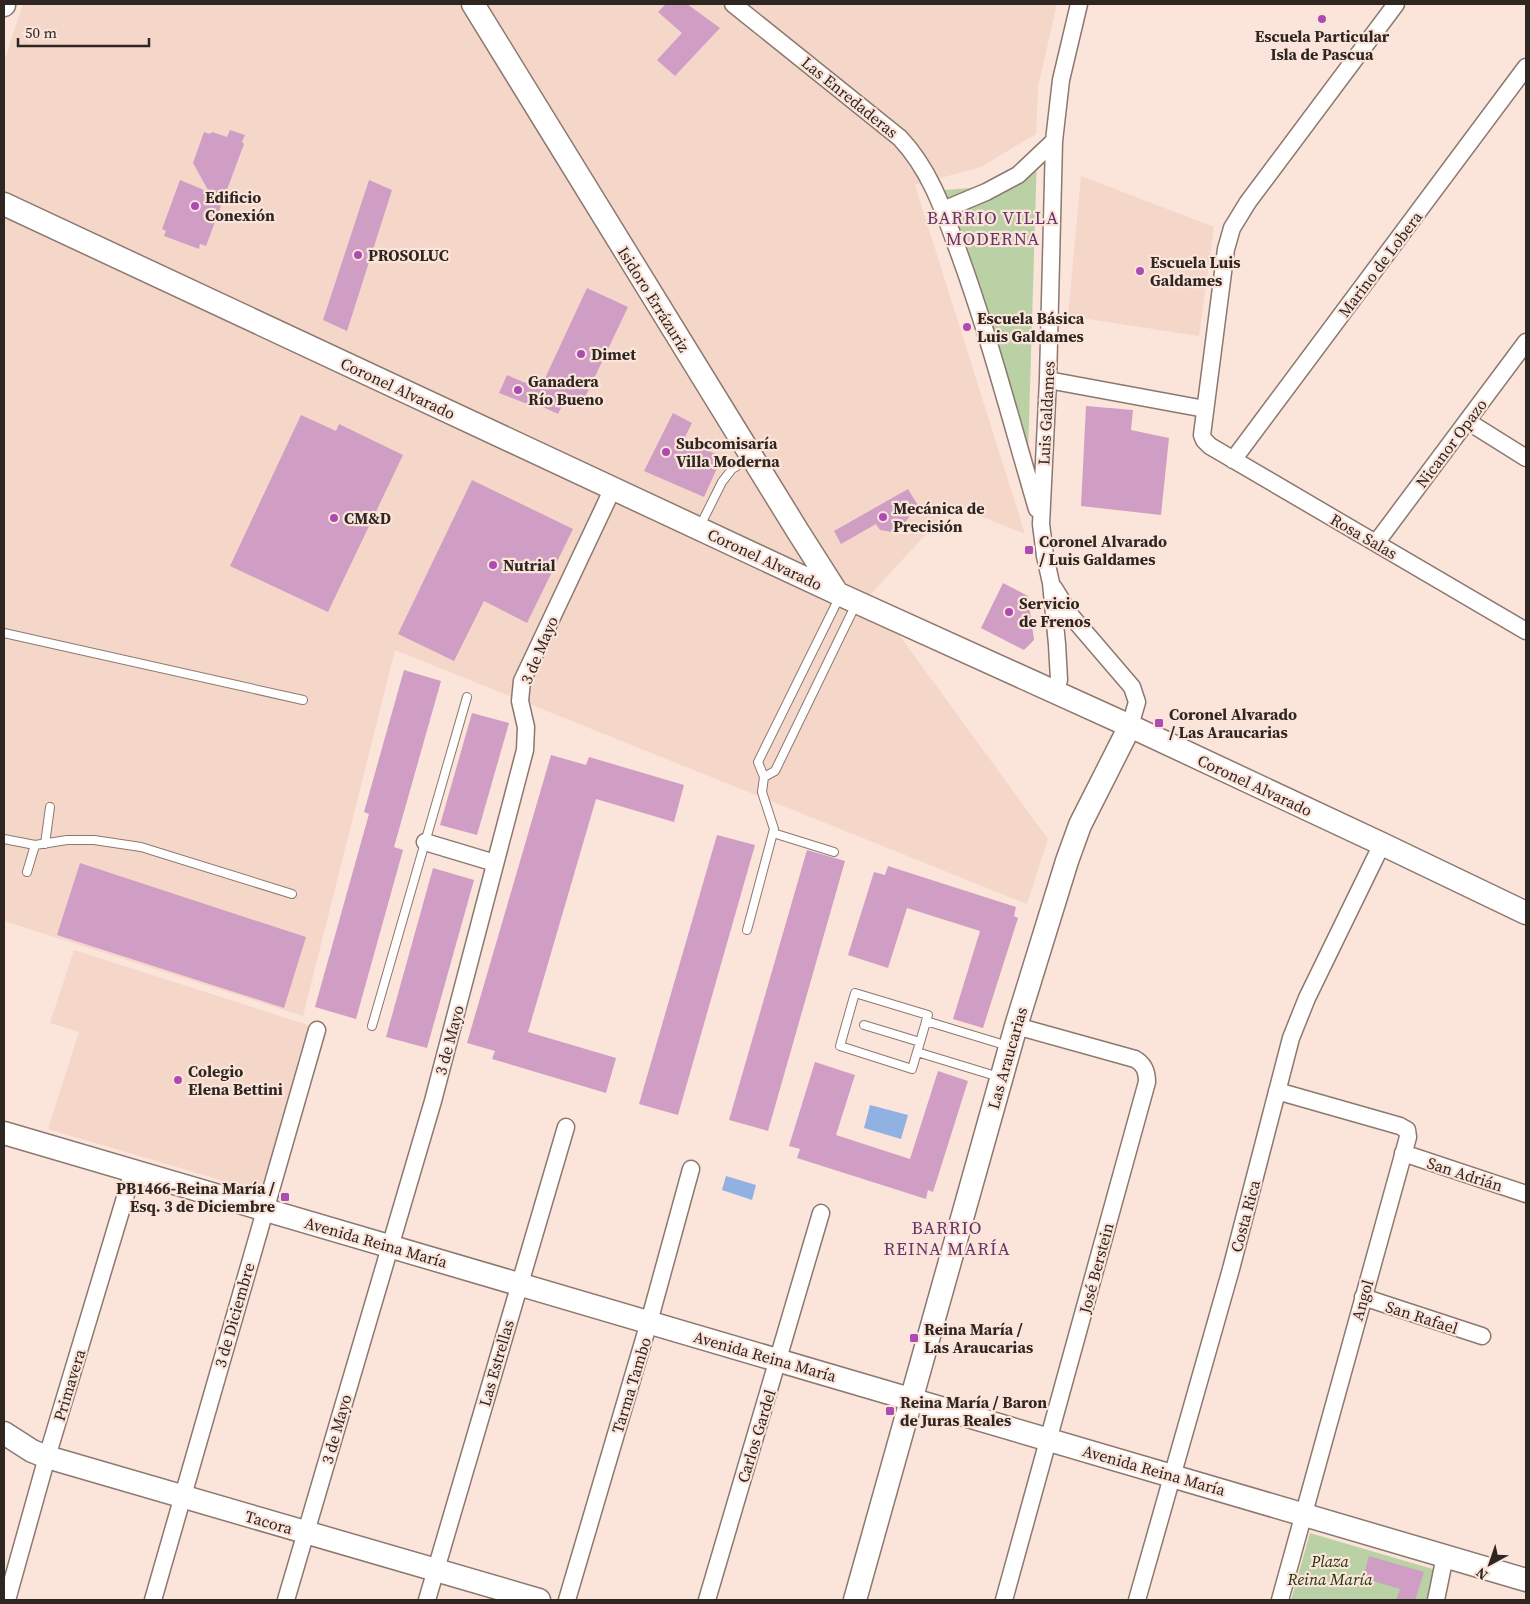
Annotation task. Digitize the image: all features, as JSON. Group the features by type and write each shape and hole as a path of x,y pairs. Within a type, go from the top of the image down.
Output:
{"street":[{"name":"Isidoro Errázuriz","path":"473,4 797,530 845,596"},
{"name":"Las Enredaderas","path":"733,4 900,138 916,156 925,170 943,210 972,288 1041,524"},
{"name":"Luis Galdames","path":"1056,692 1059,668 1051,583 1041,524 1048,380 1054,141 1061,80 1079,4"},
{"path":"1048,380 1205,409 1226,249 1232,228 1248,202 1396,4"},
{"name":"Marino de Lobera","path":"1233,460 1526,67"},
{"path":"943,210 986,192 1018,175 1054,141"},
{"name":"Coronel Alvarado","path":"4,204 775,564 1130,726 1526,913"},
{"name":"Nicanor Opazo","path":"1376,543 1526,342"},
{"name":"Rosa Salas","path":"1205,409 1202,431 1204,440 1210,446 1526,631"},
{"path":"1468,421 1526,458"},
{"name":"3 de Mayo","path":"286,1600 433,1101 495,863 524,750 526,727 520,701 522,681 613,488"},
{"path":"775,564 788,560 796,550 799,538 797,530"},
{"name":"Luis Galdames","path":"1051,583 1072,617 1132,687 1137,702 1130,726"},
{"name":"Las Araucarias","path":"855,1600 1013,1036 1073,843 1130,726"},
{"path":"425,842 495,863"},
{"name":"Costa Rica","path":"1137,1600 1231,1269 1291,1038 1302,1011 1382,844"},
{"name":"3 de Diciembre","path":"153,1600 317,1030"},
{"name":"José Berstein","path":"1004,1600 1147,1076 1143,1066 1135,1059 1013,1036"},
{"name":"Angol","path":"1278,1091 1404,1127 1407,1130 1408,1137 1280,1600"},
{"name":"Las Estrellas","path":"427,1600 566,1127"},
{"name":"Avenida Reina María","path":"4,1133 1526,1580"},
{"name":"San Adrián","path":"1403,1153 1526,1194"},
{"name":"Tarma Tambo","path":"567,1600 649,1322 691,1169"},
{"name":"Primavera","path":"7,1600 47,1458 134,1171"},
{"name":"Carlos Gardel","path":"707,1600 821,1214"},
{"name":"San Rafael","path":"1363,1298 1482,1336"},
{"name":"Tacora","path":"4,1432 32,1451 47,1458 539,1600"},
{"path":"1436,1600 1444,1556"}],"lane":[{"path":"699,528 722,482 732,469 752,457"},
{"path":"747,930 774,828 762,792 764,777 758,762 845,596"},
{"path":"764,777 775,771 845,596"},
{"path":"4,633 303,700"},
{"path":"372,1026 467,697"},
{"path":"44,844 50,807"},
{"path":"773,833 834,852"},
{"path":"4,839 35,845 67,840 94,840 141,847 292,894"},
{"path":"27,872 35,845"},
{"path":"855,993 928,1015 920,1042 912,1069 840,1046 855,993"},
{"path":"926,1021 1013,1036"},
{"path":"864,1025 920,1042"},
{"path":"917,1052 1001,1078"}],"shaded area":[{"path":"23,4 1057,4 1038,87 1036,134 981,167 915,185 1025,534 953,505 870,595 1048,839 1027,904 395,650 303,1016 4,921 4,62"},
{"name":"Escuela Luis Galdames","path":"1081,176 1214,227 1199,336 1068,316"},
{"name":"Colegio Elena Bettini","path":"74,950 308,1025 264,1183 251,1189 48,1129 79,1032 50,1023"}],"green space":[{"path":"1037,154 1028,455 934,191 982,187"},
{"name":"Plaza Reina María","path":"1310,1533 1436,1570 1429,1600 1291,1600"}],"water":[{"path":"870,1105 908,1115 901,1139 864,1128"},
{"path":"726,1176 756,1185 752,1200 722,1190"}],"building":[{"path":"666,4 687,4 720,28 675,76 657,60 682,33 658,12"},
{"name":"Edificio Conexión","path":"230,130 245,135 242,142 244,144 206,246 200,244 199,249 164,236 166,231 162,229 180,180 209,192 193,163 204,132 210,134 212,132 227,137"},
{"name":"PROSOLUC","path":"369,180 392,190 347,331 323,320"},
{"name":"Dimet","path":"587,288 628,307 580,408 565,400 558,414 532,402 530,405 499,393 507,375 540,389"},
{"path":"1086,406 1133,410 1131,430 1169,438 1161,515 1081,506"},
{"name":"Subcomisaría Villa Moderna","path":"673,413 692,423 684,439 722,457 704,497 644,471"},
{"name":"CM&D","path":"301,415 336,431 339,424 403,455 328,612 230,566"},
{"name":"Nutrial","path":"472,480 573,529 527,623 484,601 454,661 398,634"},
{"name":"Mecánica de Precisión","path":"908,489 919,507 913,511 898,533 880,530 876,524 841,544 834,531"},
{"name":"Servicio de Frenos","path":"1003,583 1028,596 1034,640 1024,650 981,628"},
{"path":"404,670 441,681 394,847 403,850 356,1019 315,1007 369,814 364,812"},
{"path":"472,713 509,723 477,835 440,825"},
{"path":"551,755 586,765 589,757 684,785 674,822 596,799 528,1032 616,1058 606,1093 492,1059 495,1051 467,1043"},
{"path":"717,835 755,845 678,1115 639,1104"},
{"path":"807,850 845,861 768,1131 729,1120"},
{"path":"80,863 306,937 284,1008 57,935"},
{"path":"888,866 1016,907 1014,916 1018,918 983,1028 953,1019 980,931 907,908 888,968 848,955 874,872 885,875"},
{"path":"433,868 474,880 427,1048 386,1037"},
{"path":"815,1062 855,1075 836,1135 910,1159 938,1071 968,1081 933,1192 928,1190 926,1199 797,1158 800,1149 789,1146"},
{"path":"1369,1556 1424,1572 1415,1600 1396,1600 1400,1589 1363,1578"}],"place":[{"name":"Escuela Particular Isla de Pascua","path":"1322,19"},
{"name":"Edificio Conexión","path":"195,206"},
{"name":"PROSOLUC","path":"358,255"},
{"name":"Escuela Luis Galdames","path":"1140,271"},
{"name":"Escuela Básica Luis Galdames","path":"967,327"},
{"name":"Dimet","path":"581,354"},
{"name":"Ganadera Río Bueno","path":"518,390"},
{"name":"Subcomisaría Villa Moderna","path":"666,452"},
{"name":"Mecánica de Precisión","path":"883,517"},
{"name":"CM&D","path":"334,518"},
{"name":"Coronel Alvarado / Luis Galdames","path":"1029,550"},
{"name":"Nutrial","path":"493,565"},
{"name":"Servicio de Frenos","path":"1009,612"},
{"name":"Coronel Alvarado / Las Araucarias","path":"1159,723"},
{"name":"Colegio Elena Bettini","path":"178,1080"},
{"name":"PB1466-Reina María / Esq. 3 de Diciembre","path":"285,1197"},
{"name":"Reina María / Las Araucarias","path":"914,1338"},
{"name":"Reina María / Baron de Juras Reales","path":"890,1411"}],"district":[{"name":"BARRIO VILLA MODERNA","path":"993,228"},
{"name":"BARRIO REINA MARÍA","path":"947,1238"}]}
